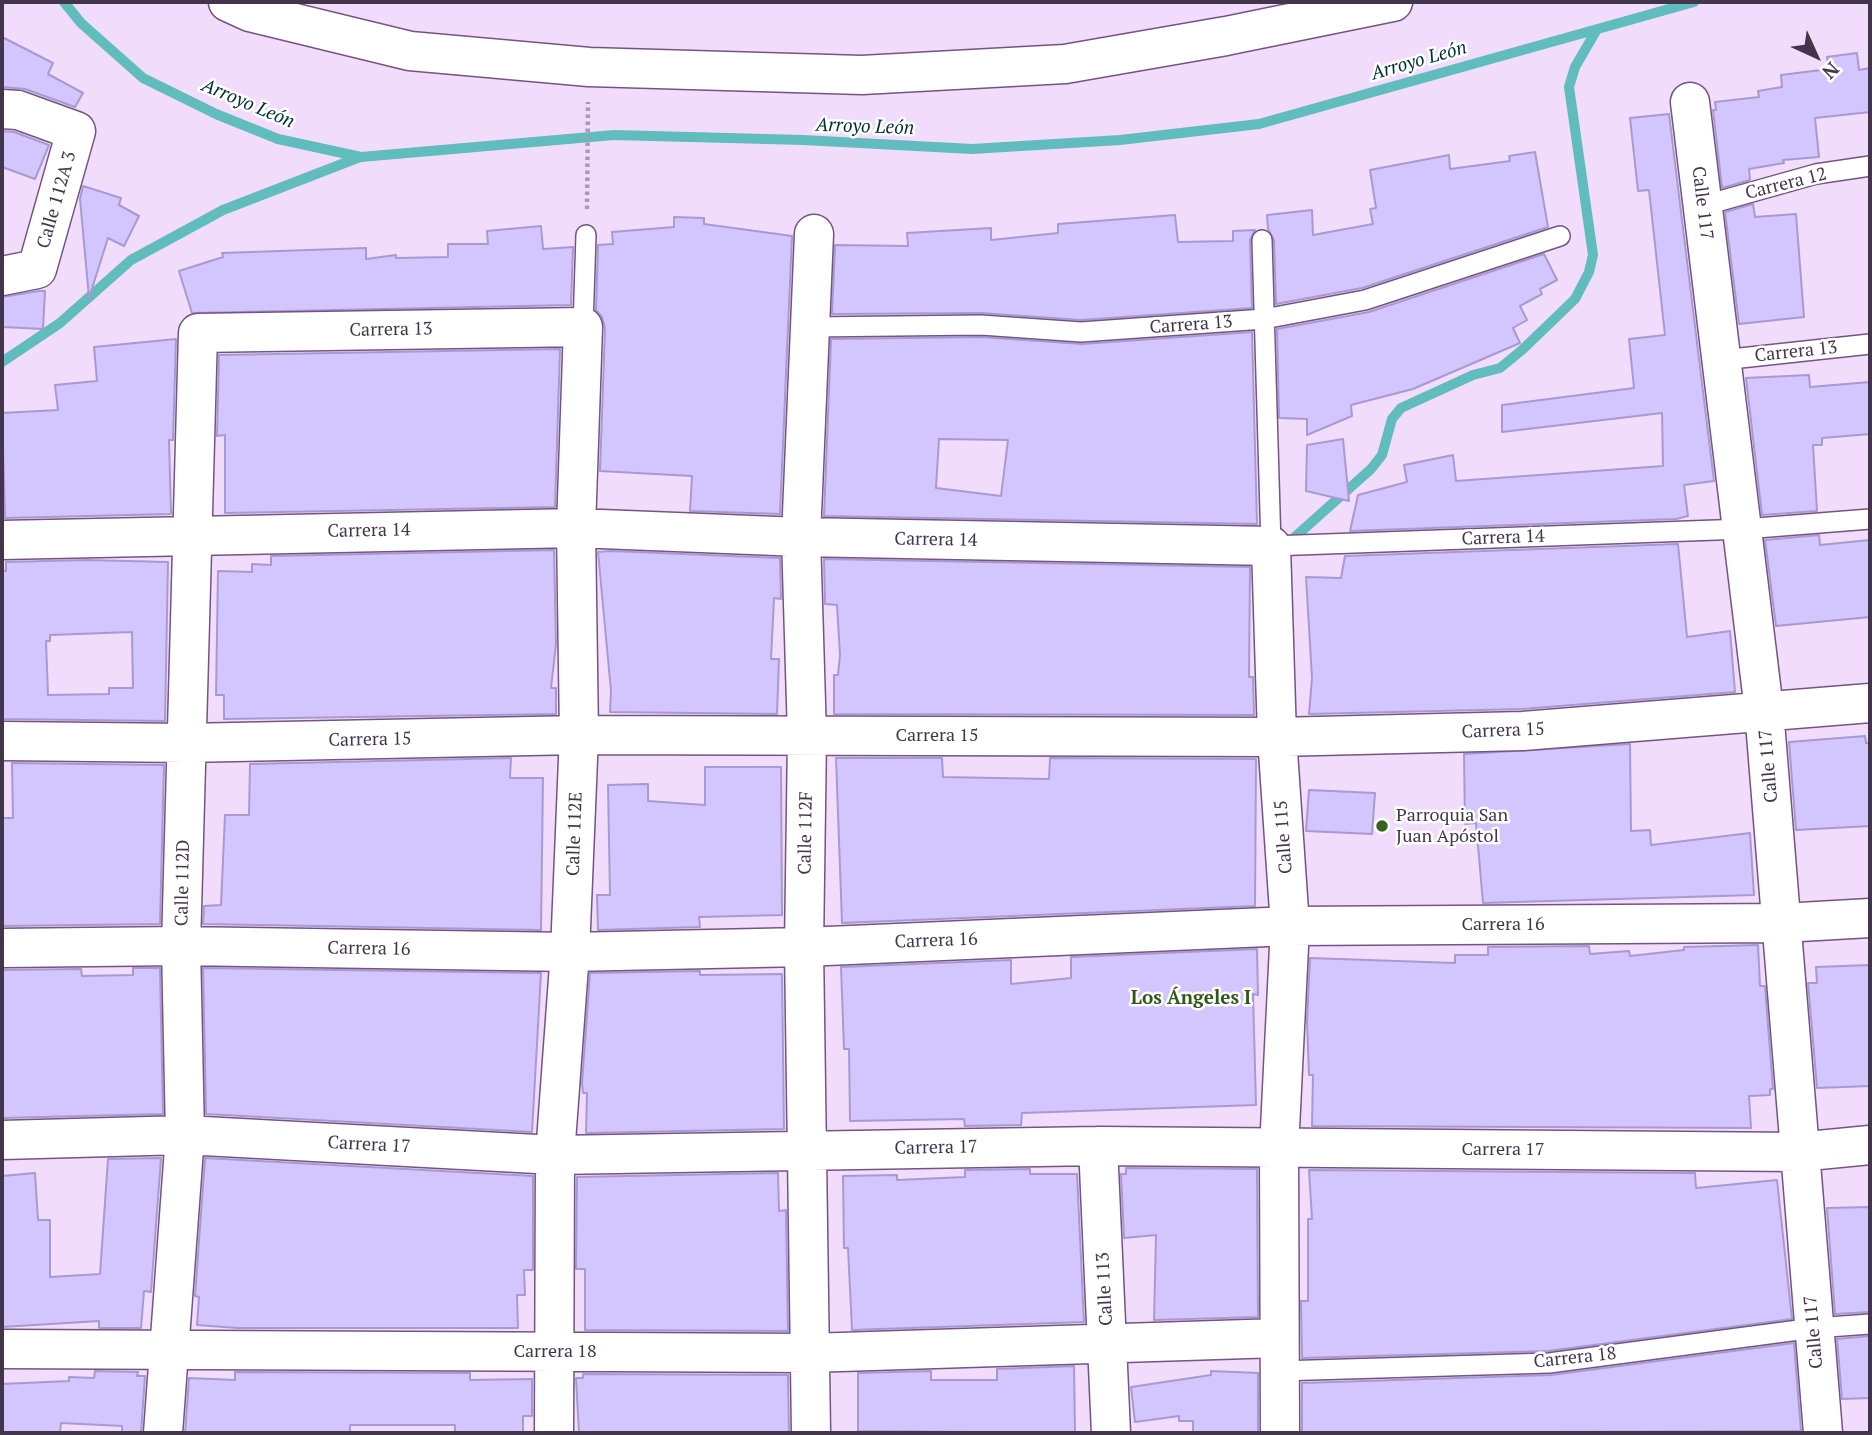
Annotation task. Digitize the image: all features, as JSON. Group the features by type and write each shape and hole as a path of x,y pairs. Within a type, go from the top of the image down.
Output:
{"street":[{"path":"228,2 250,12 410,51 589,67 862,75 1065,64 1226,36 1393,2"},
{"name":"Calle 117","path":"1690,102 1764,710 1823,1433"},
{"name":"Calle 112A 3","path":"2,109 18,110 76,131 19,272"},
{"name":"Calle 112F","path":"811,1433 804,947 807,736 801,537 814,234"},
{"name":"Carrera 13","path":"198,333 583,327"},
{"name":"Calle 112E","path":"554,1433 555,1155 570,953 579,735 576,528 583,327"},
{"name":"Calle 112D","path":"163,1433 185,1135 181,946 198,333"},
{"name":"Carrera 14","path":"2,540 576,528 801,537 1271,546"},
{"name":"Calle 115","path":"1271,546 1277,737 1290,926 1279,1149 1279,1433"},
{"name":"Carrera 15","path":"2,741 185,743 579,735 1277,737 1523,731 1764,710 1870,704"},
{"name":"Carrera 16","path":"2,948 181,946 570,953 804,947 1290,926 1782,923 1870,918"},
{"name":"Carrera 17","path":"2,1140 185,1135 555,1155 1098,1146 1798,1152 1870,1145"},
{"name":"Calle 113","path":"1098,1146 1111,1433"},
{"name":"Carrera 18","path":"2,1349 809,1353 1108,1344 1279,1354"}],"lane":[{"name":"Carrera 12","path":"1702,206 1816,174 1870,166"},
{"name":"Calle 112E","path":"583,327 586,234"},
{"name":"Carrera 13","path":"810,327 981,325 1081,332 1264,319 1364,300 1560,236"},
{"name":"Calle 115","path":"1262,240 1271,546"},
{"name":"Carrera 13","path":"1722,360 1870,344"},
{"name":"Carrera 14","path":"1271,546 1744,529 1870,519"},
{"name":"Carrera 18","path":"1279,1354 1549,1363 1814,1328 1870,1324"}],"path":[{"path":"587,211 588,96"}],"building":[{"path":"2,37 53,63 48,74 83,93 75,107 25,89 2,87"},
{"path":"1857,53 1859,70 1870,68 1870,112 1815,118 1819,157 1783,160 1784,163 1749,169 1750,180 1722,188 1713,110 1716,110 1715,102 1759,97 1758,91 1782,87 1781,75 1829,69 1827,57"},
{"path":"1669,114 1714,481 1684,485 1688,516 1676,519 1350,531 1358,495 1407,482 1404,465 1453,455 1456,481 1663,466 1662,413 1502,432 1502,405 1634,388 1629,339 1665,335 1649,190 1638,191 1630,118"},
{"path":"2,131 14,132 49,145 35,179 2,167"},
{"path":"1535,152 1548,227 1362,288 1276,304 1274,240 1268,229 1267,215 1312,210 1313,235 1373,224 1370,209 1376,208 1370,170 1449,155 1450,169 1510,161 1509,156"},
{"path":"83,186 121,198 119,205 139,216 124,246 108,238 89,298 80,199"},
{"path":"1753,204 1755,217 1796,214 1804,317 1739,324 1725,212"},
{"path":"1175,215 1178,242 1233,241 1233,231 1255,230 1250,240 1252,308 1081,320 981,313 832,314 835,245 908,246 907,233 991,228 991,240 1058,233 1058,224"},
{"path":"674,217 704,218 704,224 792,236 780,514 690,511 692,476 600,471 605,328 602,317 596,310 598,245 613,244 612,232 674,227"},
{"path":"541,226 543,249 573,247 571,305 192,313 179,271 223,257 222,253 366,248 366,259 396,255 396,258 448,257 448,244 488,244 487,231"},
{"path":"1544,254 1557,280 1540,289 1542,294 1520,306 1527,320 1513,328 1520,343 1413,389 1351,405 1352,416 1307,435 1307,419 1279,418 1277,329 1369,312"},
{"path":"45,291 43,329 2,327 2,297"},
{"path":"1252,332 1257,524 824,516 831,339 981,337 1082,344","holes":["939,439 1008,440 1001,496 936,488"]},
{"path":"176,339 173,440 169,440 171,514 5,518 2,413 58,410 55,385 97,381 94,347"},
{"path":"560,349 555,507 225,513 225,435 217,436 219,355"},
{"path":"1809,375 1810,387 1870,382 1870,434 1822,438 1822,445 1813,445 1817,511 1762,515 1746,378"},
{"path":"1343,439 1349,501 1306,491 1307,445"},
{"path":"1819,535 1820,545 1870,540 1870,617 1776,626 1765,540"},
{"path":"1678,544 1687,637 1730,631 1735,692 1522,709 1309,714 1312,678 1306,577 1341,578 1345,556"},
{"path":"554,550 556,644 551,688 556,688 556,714 224,719 224,695 216,695 218,571 252,572 252,564 271,565 271,556"},
{"path":"598,552 780,558 781,599 774,598 771,659 779,659 777,714 610,712 611,691"},
{"path":"824,559 1250,567 1249,677 1253,677 1254,715 834,714 834,675 838,675 840,655 837,605 825,604"},
{"path":"6,562 168,562 165,721 2,719 2,571 6,571","holes":["132,632 133,688 109,688 109,694 48,695 46,641 50,641 50,635"]},
{"path":"1865,736 1866,743 1870,743 1870,826 1796,830 1789,742"},
{"path":"1630,744 1631,831 1650,830 1651,845 1750,833 1754,895 1483,903 1476,823 1465,824 1464,754"},
{"path":"511,758 510,778 543,778 541,930 203,924 204,906 221,905 225,815 249,815 250,764"},
{"path":"836,758 942,758 943,777 1049,779 1050,758 1256,759 1255,906 842,923"},
{"path":"12,763 164,765 160,924 2,926 2,818 13,818"},
{"path":"705,767 781,767 782,915 699,917 700,927 598,930 597,895 610,895 608,785 648,784 648,801 705,805"},
{"path":"1309,790 1375,793 1372,834 1306,831"},
{"path":"1758,945 1760,986 1765,986 1773,1089 1770,1089 1770,1095 1749,1096 1751,1128 1312,1126 1313,1075 1309,1075 1307,1021 1310,958 1455,963 1455,955 1488,955 1488,947 1589,946 1590,954 1629,951 1630,956 1684,950 1684,947"},
{"path":"1257,949 1258,995 1253,994 1256,1105 1022,1113 1021,1125 965,1126 964,1119 850,1121 849,1049 844,1049 841,967 1011,960 1011,984 1071,978 1071,957"},
{"path":"1870,965 1870,1086 1817,1088 1808,983 1817,983 1816,967"},
{"path":"133,968 160,968 163,1114 2,1118 2,970 81,969 82,976 133,975"},
{"path":"203,968 541,973 532,1132 206,1114"},
{"path":"700,971 700,975 782,974 784,1129 586,1133 587,1093 583,1093 582,1083 590,973"},
{"path":"161,1158 151,1292 144,1291 141,1328 99,1328 99,1321 2,1327 2,1176 35,1173 38,1220 50,1220 50,1277 100,1274 108,1159"},
{"path":"205,1158 533,1176 533,1270 524,1270 525,1295 517,1295 518,1328 237,1328 197,1325 199,1297 195,1296"},
{"path":"1126,1168 1257,1169 1258,1317 1154,1320 1156,1235 1124,1238 1121,1174 1126,1174"},
{"path":"1030,1169 1030,1174 1077,1174 1084,1322 852,1330 848,1248 844,1248 843,1176 897,1175 897,1180 965,1177 965,1170"},
{"path":"1309,1170 1695,1173 1696,1188 1777,1180 1792,1319 1548,1351 1302,1358 1301,1301 1308,1301 1308,1219 1312,1219"},
{"path":"778,1173 779,1211 786,1210 788,1331 585,1330 585,1269 576,1269 577,1177"},
{"path":"1870,1207 1870,1312 1835,1314 1827,1208"},
{"path":"1870,1336 1870,1398 1842,1399 1837,1339"},
{"path":"1794,1343 1801,1431 1302,1433 1302,1383 1551,1375"},
{"path":"1074,1366 1075,1433 858,1431 858,1373 931,1371 931,1380 997,1380 997,1369"},
{"path":"95,1371 138,1372 137,1376 145,1376 141,1433 122,1433 122,1426 61,1423 60,1433 2,1433 2,1384 69,1381 69,1377 94,1378"},
{"path":"1211,1371 1258,1373 1258,1433 1193,1433 1193,1421 1179,1421 1179,1416 1135,1422 1131,1387 1211,1375"},
{"path":"235,1372 470,1373 470,1380 532,1379 532,1416 523,1416 523,1433 455,1433 455,1425 350,1425 350,1433 185,1433 189,1378 235,1380"},
{"path":"583,1374 788,1375 789,1433 579,1433 576,1378 583,1378"}],"waterway":[{"name":"Arroyo León","path":"64,2 81,23 143,78 216,114 278,139 361,157 614,135 803,140 972,149 1120,140 1259,124 1694,2"},
{"path":"1287,544 1371,469 1382,455 1392,419 1401,408 1473,375 1500,368 1575,299 1589,272 1593,255 1569,87 1575,67 1596,31"},
{"path":"2,362 60,323 131,260 223,210 360,157"}],"place":[{"name":"Parroquia San Juan Apóstol","path":"1382,826"}],"district":[{"name":"Los Ángeles I","path":"1191,999"}]}
